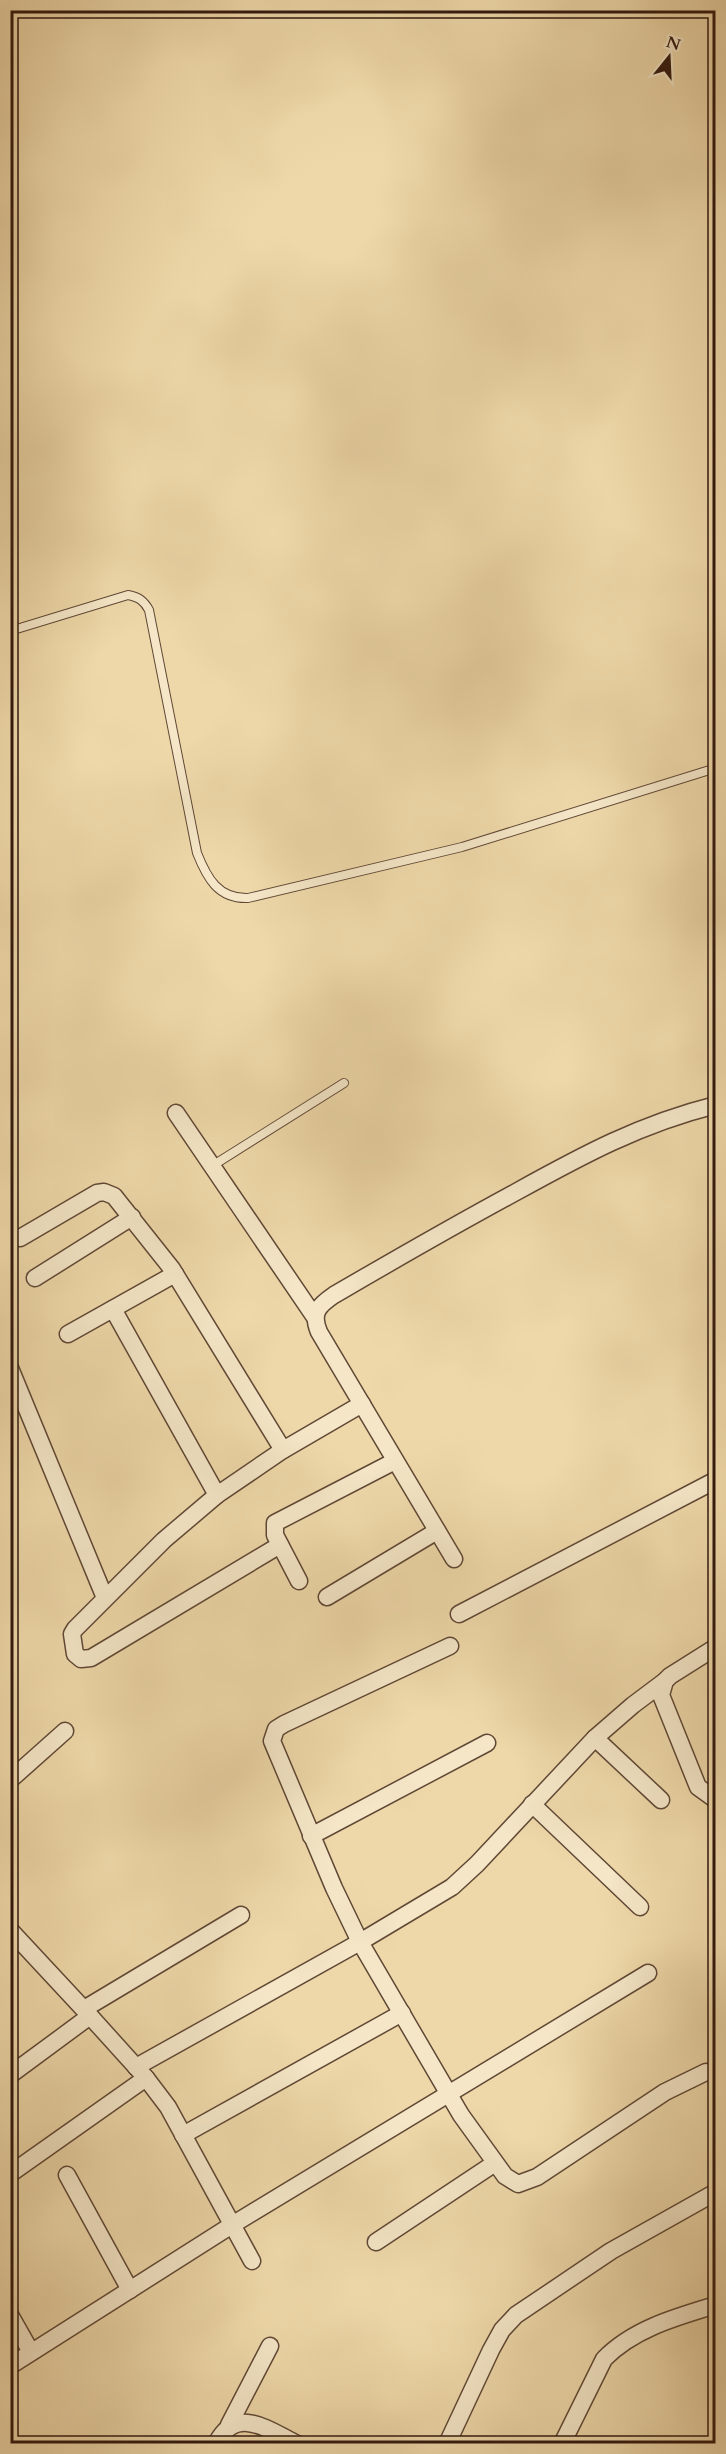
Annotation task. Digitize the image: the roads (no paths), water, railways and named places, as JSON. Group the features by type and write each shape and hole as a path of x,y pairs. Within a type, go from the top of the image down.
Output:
{"street":[{"path":"314,1316 321,1303 334,1295 590,1151 635,1130 716,1105"},
{"path":"177,1113 314,1316 319,1332 454,1559"},
{"path":"20,1238 97,1193 104,1192 114,1196 175,1274 283,1450"},
{"path":"35,1278 132,1217"},
{"path":"68,1334 175,1274"},
{"path":"113,1309 217,1495"},
{"path":"10,1368 105,1598"},
{"path":"280,1545 91,1658 81,1659 75,1654 72,1634 79,1623 164,1540 217,1495 283,1450 362,1404"},
{"path":"299,1581 280,1545 274,1528 280,1520 395,1461"},
{"path":"459,1614 716,1480"},
{"path":"327,1597 437,1531"},
{"path":"450,1646 276,1729 272,1741 311,1836 360,1942 448,2093 495,2163 511,2181 518,2184 537,2177 665,2092 706,2072"},
{"path":"10,2174 141,2073 452,1887 477,1864 595,1738 626,1710 716,1647"},
{"path":"665,1681 661,1695 663,1703 692,1776 703,1793 716,1800"},
{"path":"10,1780 65,1731"},
{"path":"595,1738 661,1800"},
{"path":"311,1836 487,1743"},
{"path":"532,1804 640,1907"},
{"path":"10,2075 87,2012 241,1915"},
{"path":"14,1939 87,2012 168,2107 252,2261"},
{"path":"10,2366 232,2225 648,1973"},
{"path":"183,2135 402,2013"},
{"path":"376,2242 495,2163"},
{"path":"67,2175 130,2290"},
{"path":"447,2444 490,2350 502,2330 516,2315 610,2251 716,2192"},
{"path":"562,2444 604,2360 611,2352 620,2344 668,2320 716,2305"},
{"path":"10,2315 32,2352"},
{"path":"216,2444 221,2433 229,2425 270,2346"},
{"path":"229,2425 237,2422 253,2424 297,2444"}],"lane":[{"path":"10,631 128,595 144,602 149,610 198,853 208,878 216,887 236,899 462,848 716,768"},
{"path":"212,1166 344,1083"}]}
